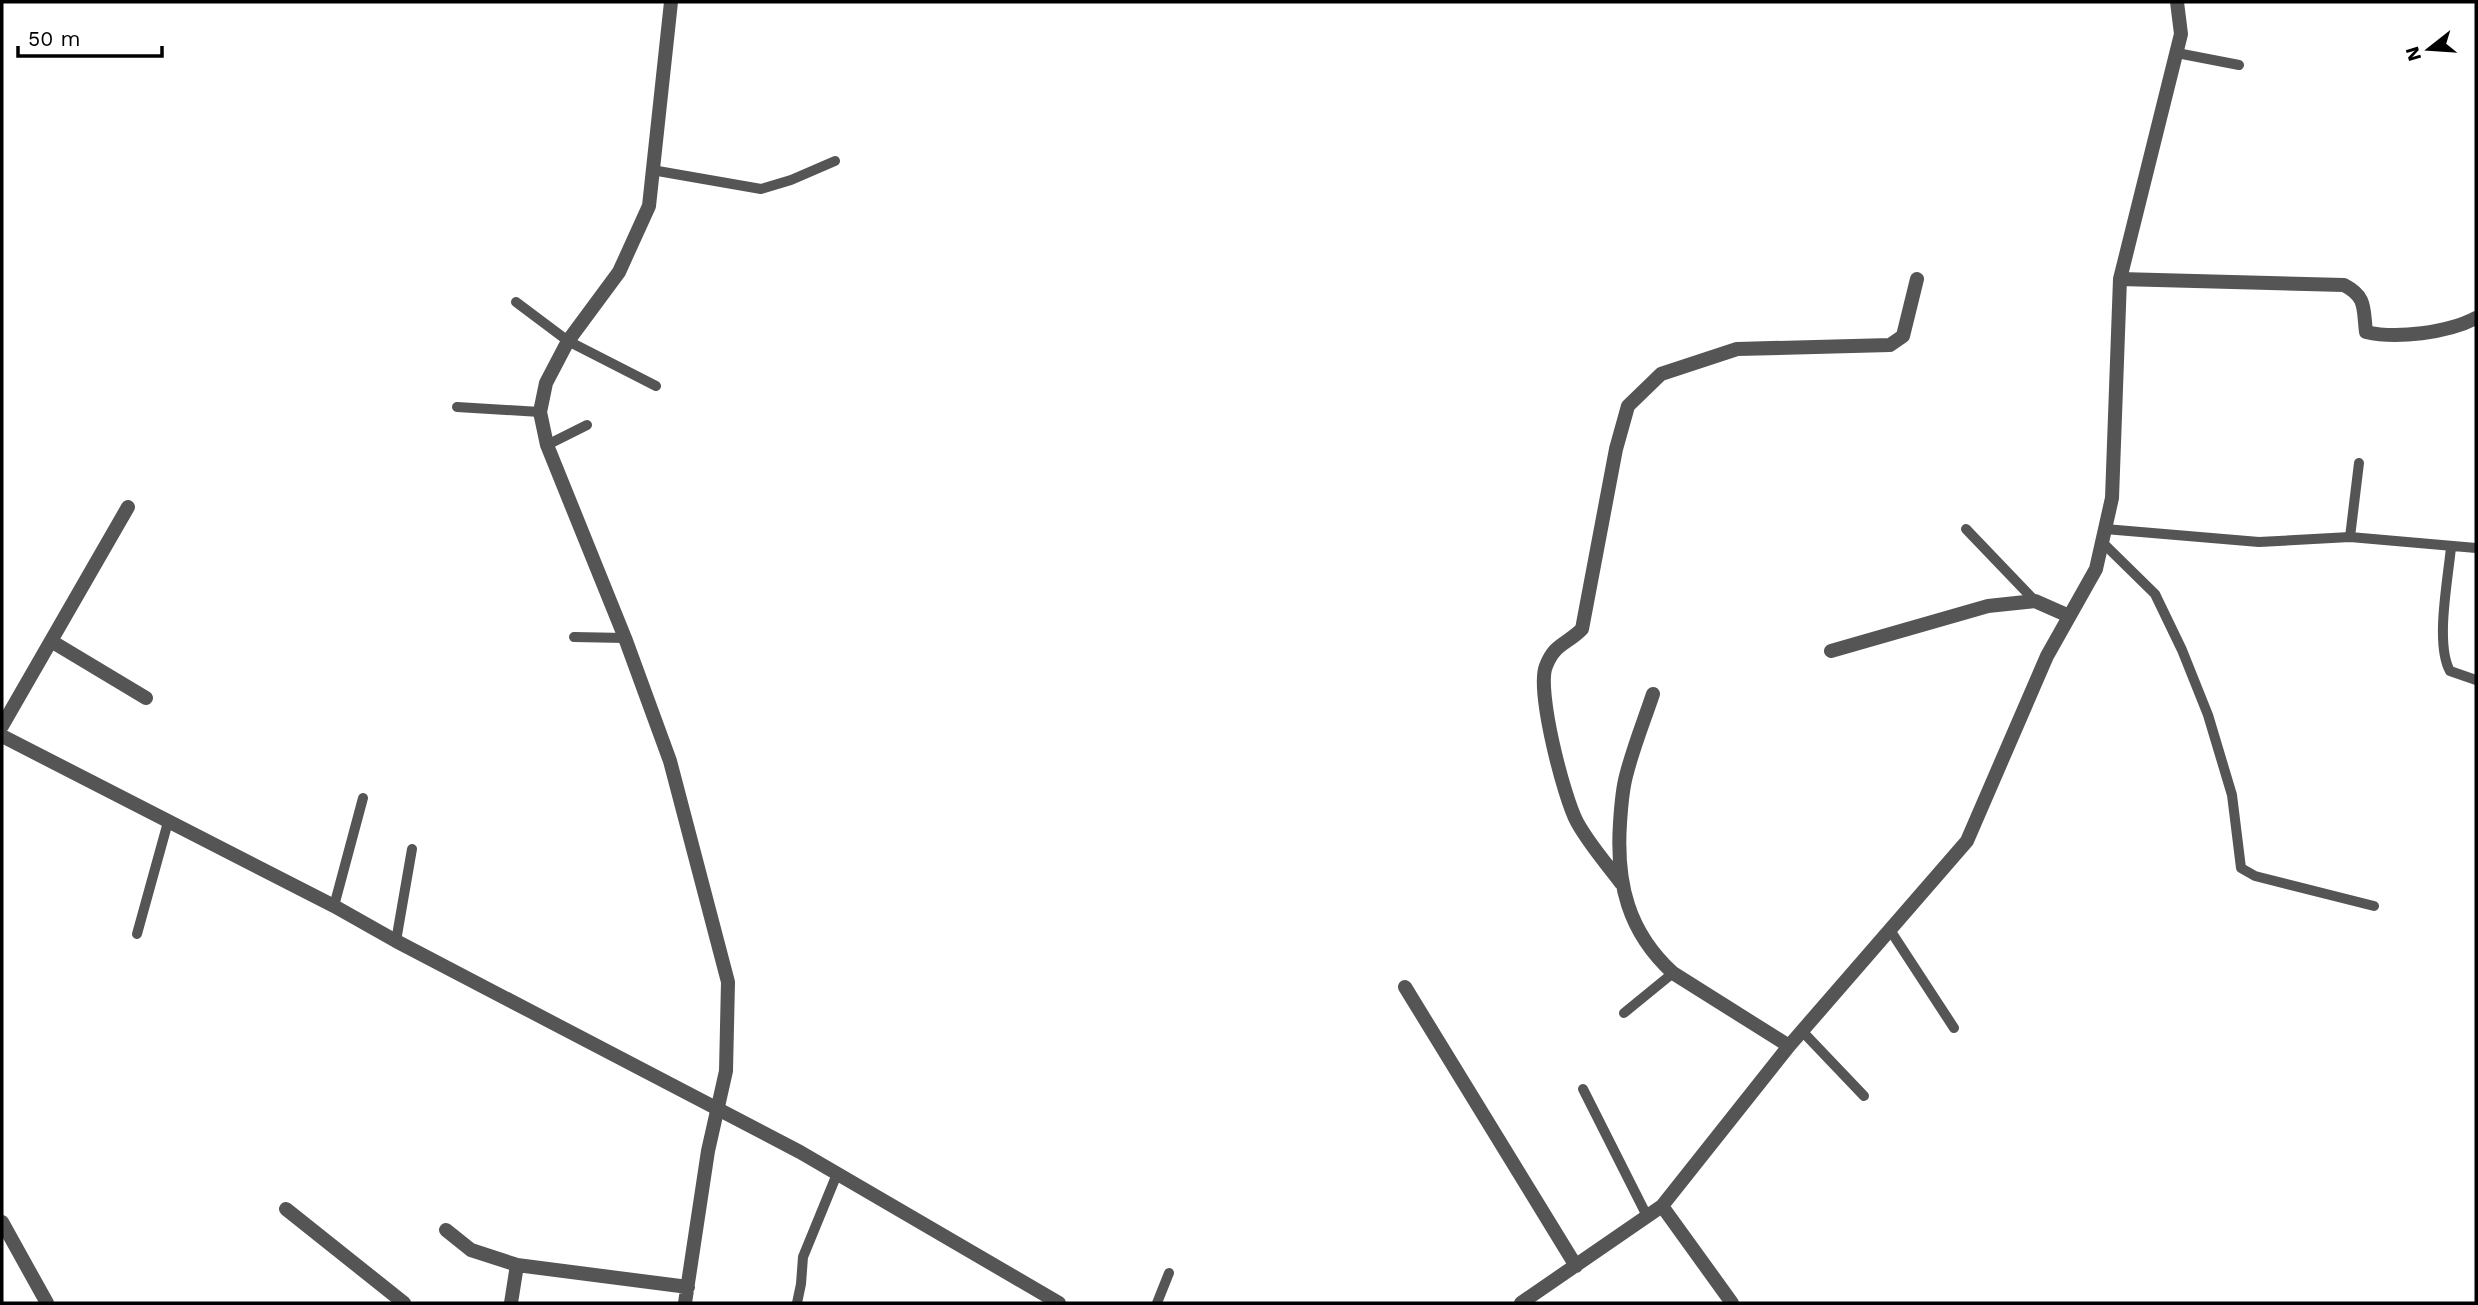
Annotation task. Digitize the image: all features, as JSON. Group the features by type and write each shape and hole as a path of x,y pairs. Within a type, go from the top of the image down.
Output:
{"street":[{"path":"671,2 649,206 619,272 568,341 546,383 540,412 547,445 625,638 670,761 729,982 726,1071 708,1151 685,1303"},
{"path":"1521,1303 1662,1206 1789,1046 1967,841 2047,656 2096,569 2112,498 2120,279 2181,34 2177,2"},
{"path":"1621,883 1576,821 1562,782 1544,703 1544,668 1556,646 1571,639 1581,629 1616,449 1628,406 1661,374 1737,349 1891,345 1903,336 1917,279"},
{"path":"2120,279 2344,285 2357,292 2363,300 2365,332 2382,336 2442,330 2476,318"},
{"path":"2,726 128,507"},
{"path":"1831,651 1988,606 2035,601 2069,616"},
{"path":"51,641 146,698"},
{"path":"1653,694 1625,777 1619,845 1621,883 1628,908 1648,946 1673,973 1789,1046"},
{"path":"2,736 334,906 718,1110 837,1174 1059,1303"},
{"path":"1405,987 1576,1266"},
{"path":"1662,1206 1732,1303"},
{"path":"285,1209 404,1303"},
{"path":"2,1222 47,1303"},
{"path":"446,1230 471,1250 517,1265 688,1287"},
{"path":"511,1303 517,1265"}],"lane":[{"path":"2177,53 2239,65"},
{"path":"652,170 761,189 791,180 835,161"},
{"path":"516,302 568,341 656,386"},
{"path":"457,407 540,412"},
{"path":"547,445 587,425"},
{"path":"2350,537 2359,463"},
{"path":"1966,529 2035,601"},
{"path":"2103,535 2259,542 2350,537 2476,548"},
{"path":"2103,535 2155,594 2182,650 2208,715 2232,795 2241,868 2255,876 2374,906"},
{"path":"2451,547 2443,634 2444,660 2450,671 2476,680"},
{"path":"573,637 625,638"},
{"path":"334,906 363,798"},
{"path":"137,934 167,822"},
{"path":"396,941 412,849"},
{"path":"1890,930 1954,1028"},
{"path":"1624,1013 1673,973"},
{"path":"1802,1031 1864,1096"},
{"path":"1583,1088 1647,1216"},
{"path":"797,1303 803,1257 837,1174"},
{"path":"1157,1303 1169,1273"}]}
